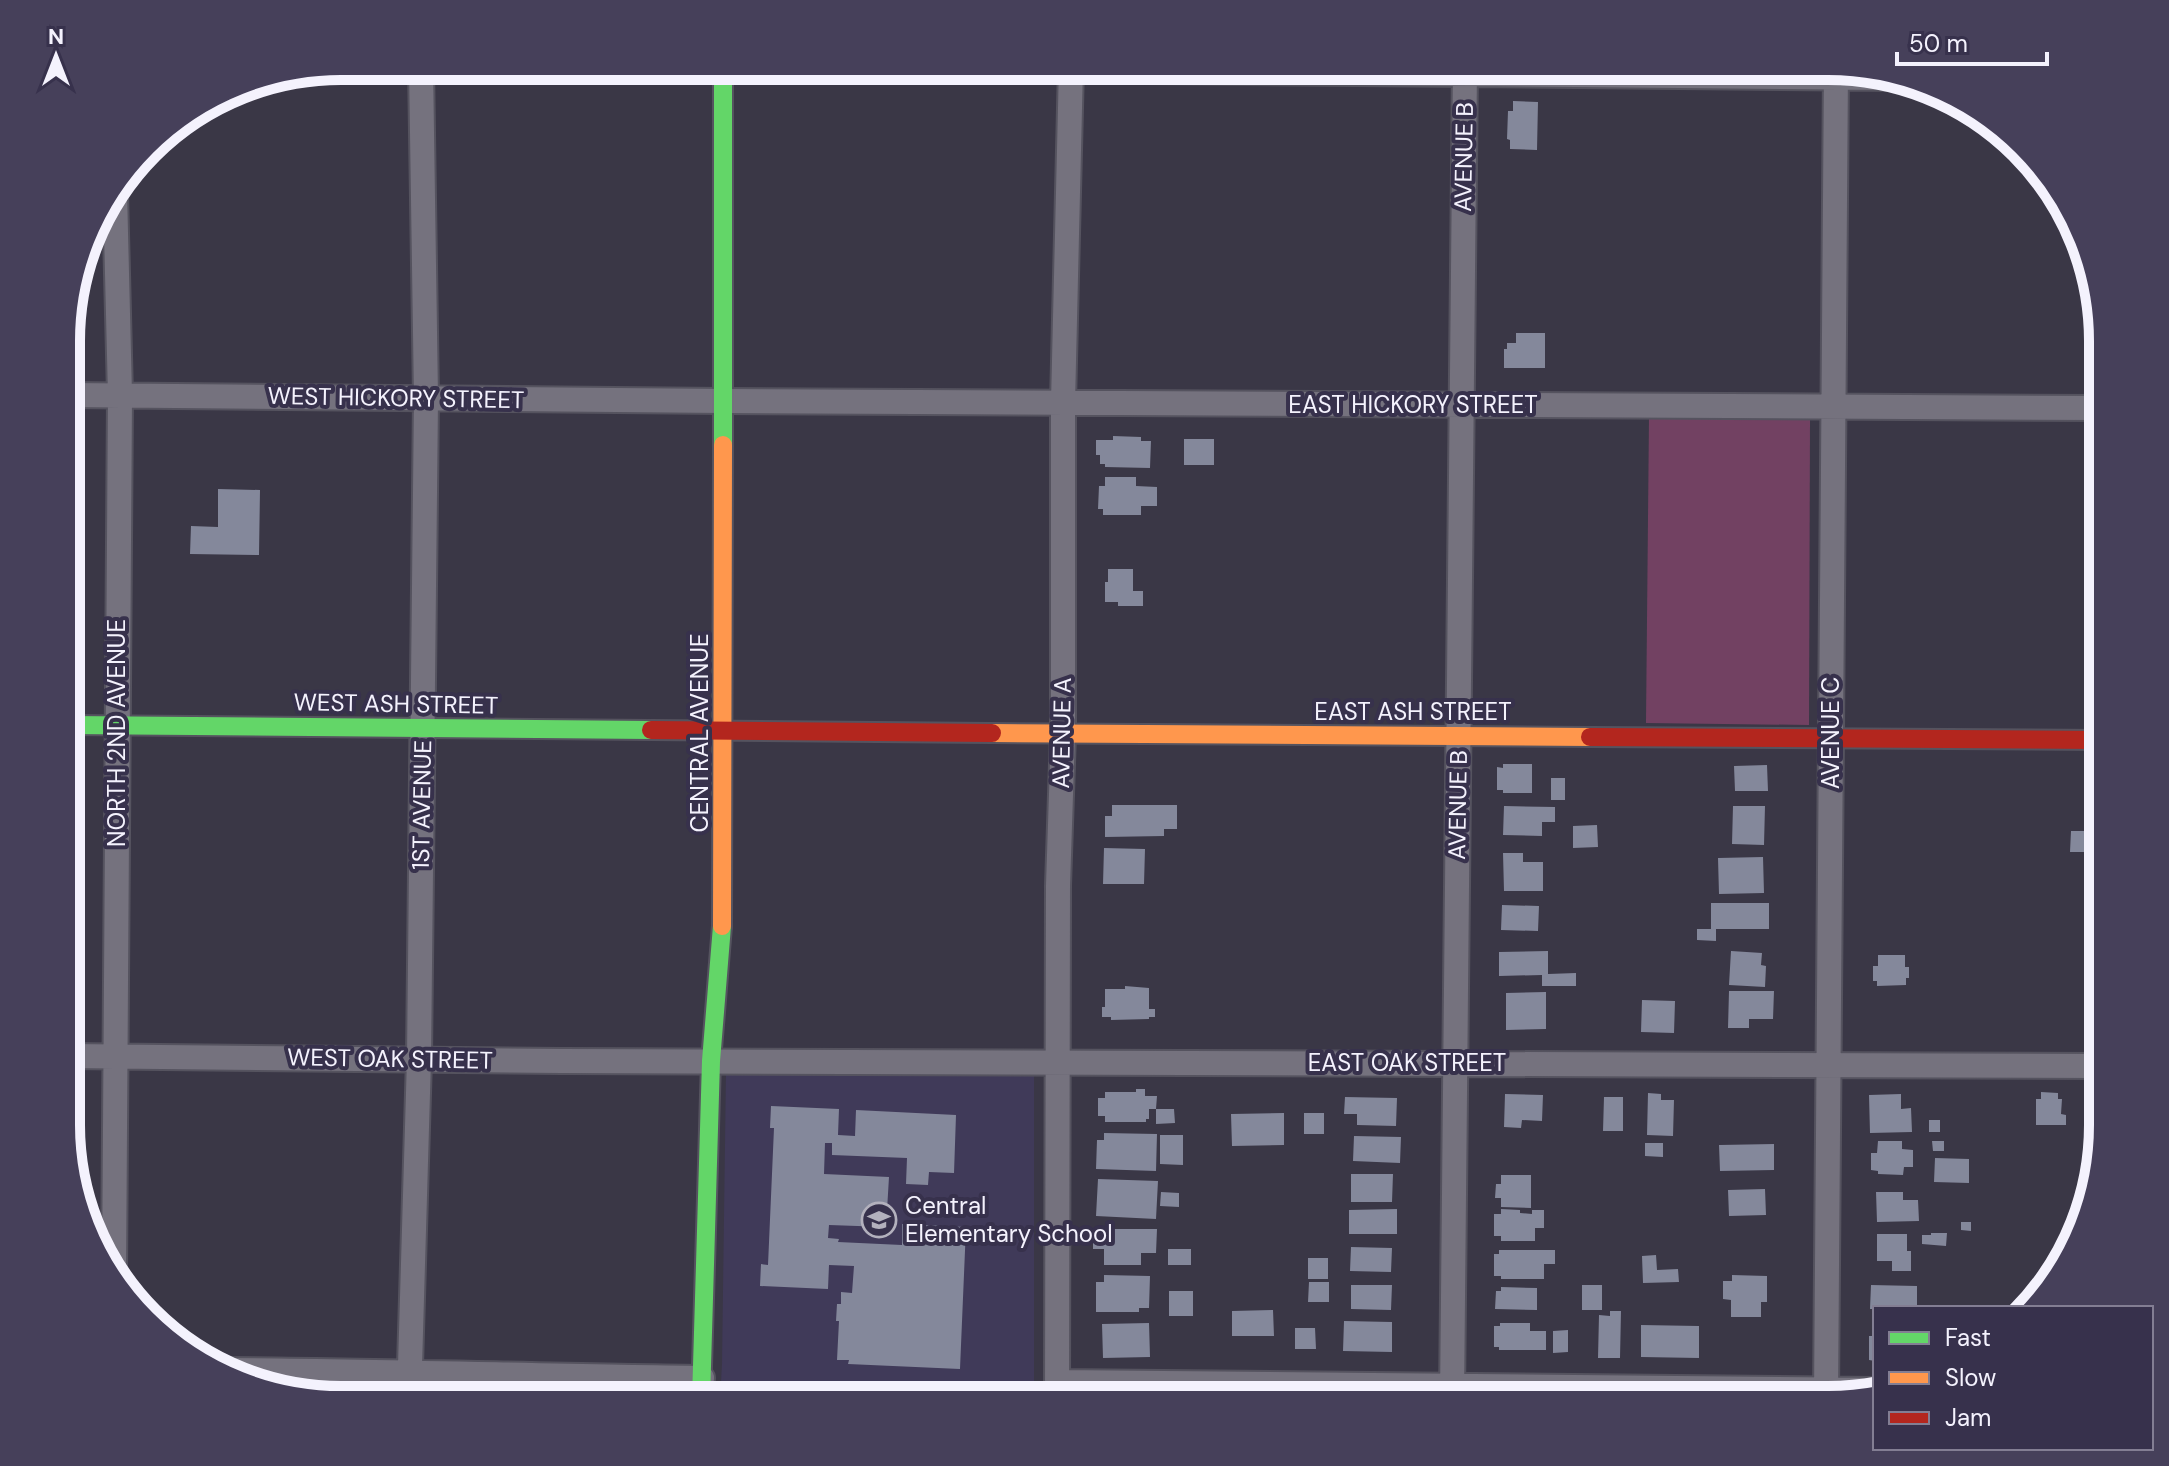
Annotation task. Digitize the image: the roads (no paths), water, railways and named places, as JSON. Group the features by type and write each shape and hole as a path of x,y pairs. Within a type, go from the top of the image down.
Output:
{"street":[{"name":"AVENUE B","path":"1452,1385 1465,80"},
{"name":"AVENUE C","path":"1826,1385 1836,80"},
{"name":"1ST AVENUE","path":"409,1386 419,1059 426,398 421,81"},
{"name":"CENTRAL AVENUE","path":"702,1386 711,1061 723,910 723,81"},
{"name":"AVENUE A","path":"1057,1386 1063,403 1071,81"},
{"name":"NORTH 2ND AVENUE","path":"114,1253 120,395 115,210"},
{"name":"WEST HICKORY STREET","path":"80,395 724,401"},
{"name":"EAST HICKORY STREET","path":"724,401 2088,408"},
{"name":"WEST ASH STREET","path":"80,725 723,731"},
{"name":"EAST ASH STREET","path":"723,731 2088,740"},
{"name":"WEST OAK STREET","path":"80,1056 711,1061"},
{"name":"EAST OAK STREET","path":"711,1061 2088,1066"},
{"path":"253,1370 409,1371 556,1377 663,1386"}],"place":[{"name":"Central Elementary School","path":"879,1220"}]}
